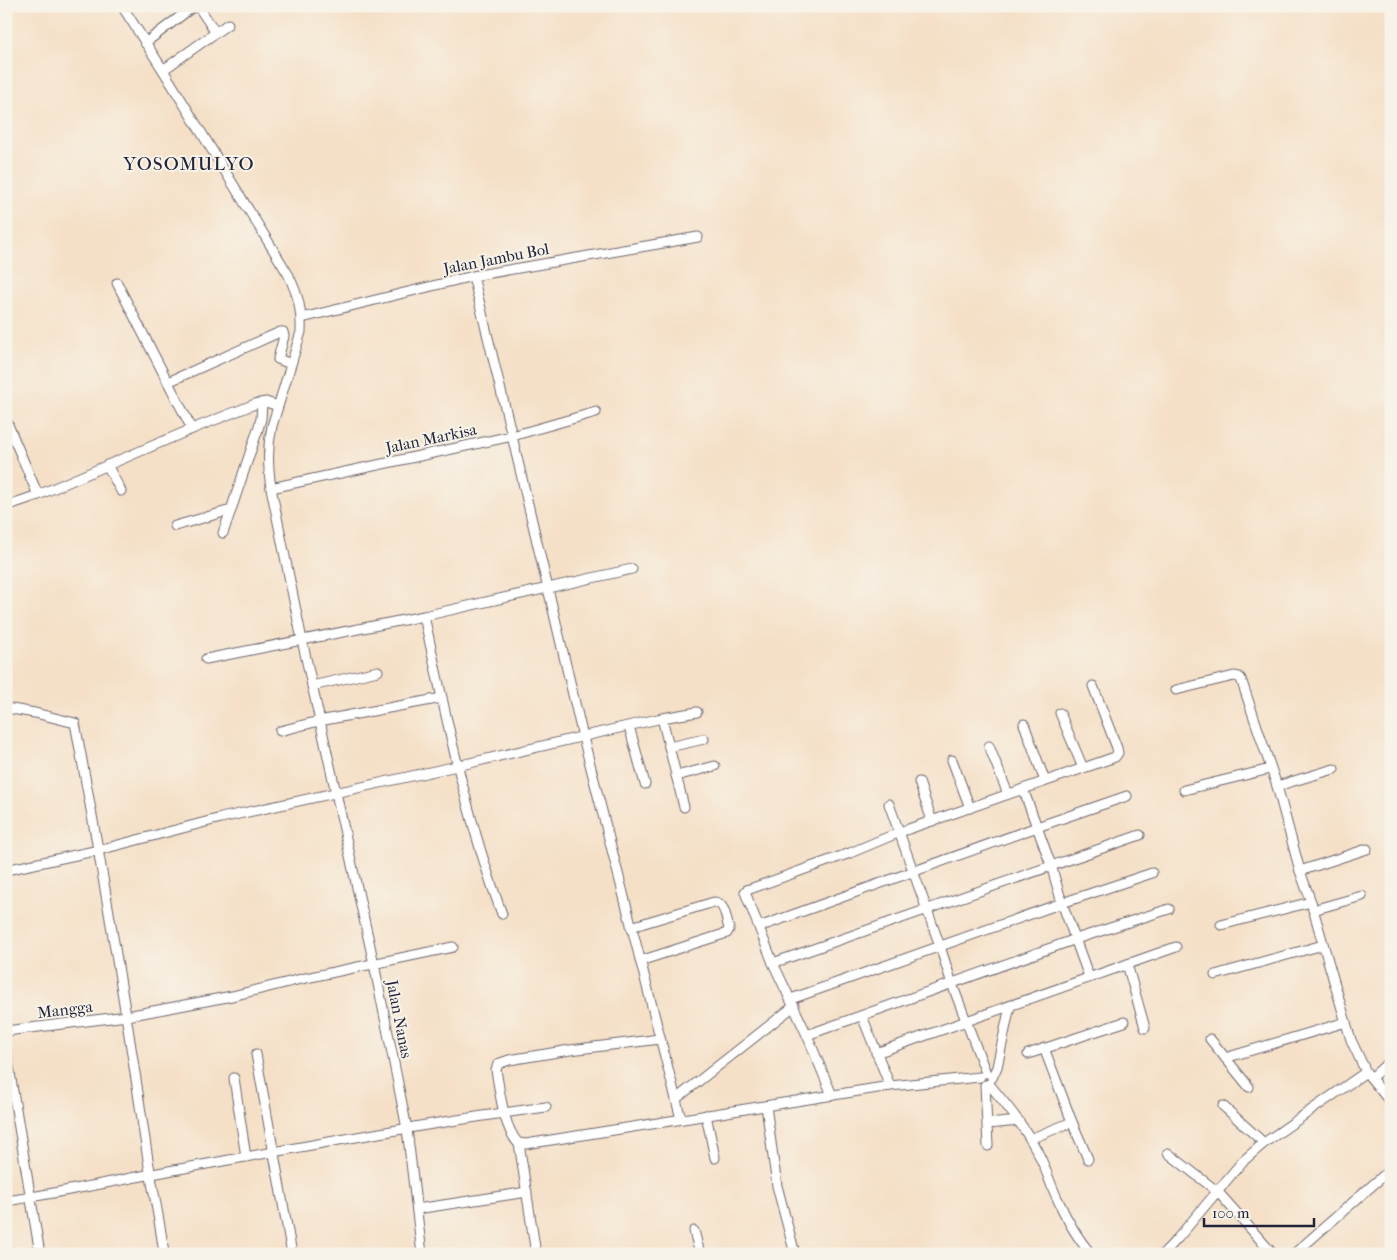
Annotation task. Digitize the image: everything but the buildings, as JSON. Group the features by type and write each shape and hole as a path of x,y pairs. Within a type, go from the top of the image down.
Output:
{"street":[{"path":"122,6 288,274 300,304 301,332 291,364 270,404 262,410 258,429 223,532"},
{"path":"145,43 196,6 216,33"},
{"path":"163,70 228,24"},
{"name":"Jalan Jambu Bol","path":"302,318 473,276 698,237"},
{"path":"473,276 583,737 681,1119"},
{"path":"117,283 192,429"},
{"path":"168,382 280,332 283,332 284,336 278,359 291,364"},
{"path":"6,506 38,495 192,429 270,404"},
{"name":"Jalan Nanas","path":"270,404 272,426 268,446 268,464 271,488 319,721 374,964 406,1129 422,1254"},
{"name":"Jalan Markisa","path":"271,488 512,436 596,412"},
{"path":"6,420 38,495"},
{"path":"107,465 121,491"},
{"path":"175,526 231,510"},
{"path":"206,658 424,616 632,569"},
{"path":"424,616 457,766 502,914"},
{"path":"312,686 378,671"},
{"path":"1176,690 1234,676 1241,679 1277,786 1300,871 1351,1040 1368,1075 1391,1103"},
{"path":"832,1095 807,1035 772,963 745,892 746,890 850,853 900,832 1115,757 1118,753 1117,748 1093,686"},
{"path":"280,730 442,698"},
{"path":"6,708 76,723 127,1016 150,1175 162,1231 164,1254"},
{"path":"6,870 99,850 221,818 662,718 697,712"},
{"path":"1060,713 1083,768"},
{"path":"662,718 684,807"},
{"path":"1024,724 1045,781"},
{"path":"629,726 645,784"},
{"path":"669,747 704,739"},
{"path":"989,746 1008,794"},
{"path":"952,760 970,808"},
{"path":"676,776 715,766"},
{"path":"1184,790 1270,769"},
{"path":"1277,786 1334,769"},
{"path":"919,782 932,821"},
{"path":"1023,789 1089,978"},
{"path":"759,927 1127,796"},
{"path":"889,804 986,1079 988,1146"},
{"path":"772,963 1140,835"},
{"path":"1300,871 1367,849"},
{"path":"676,1099 792,1003 940,946 1152,873"},
{"path":"1221,925 1362,896"},
{"path":"631,927 717,902 722,906 729,930 727,933 640,961"},
{"path":"807,1035 1169,909"},
{"path":"1214,975 1323,945"},
{"name":"Mangga","path":"6,1031 127,1016 232,996 301,979 453,947"},
{"path":"876,1053 1176,947"},
{"path":"1127,964 1145,1028"},
{"path":"519,1143 526,1144 890,1086 986,1079 998,1067 1010,1006"},
{"path":"862,1016 890,1086"},
{"path":"1028,1054 1124,1022"},
{"path":"1225,1058 1346,1022"},
{"path":"536,1254 519,1143 513,1137 505,1113 496,1070 498,1064 509,1060 570,1050 660,1039"},
{"path":"1210,1039 1249,1087"},
{"path":"1044,1048 1088,1159"},
{"path":"6,1049 40,1254"},
{"path":"256,1054 292,1254"},
{"path":"1162,1254 1218,1192 1242,1162 1264,1143 1391,1060"},
{"path":"234,1078 246,1157"},
{"path":"986,1079 1013,1111 1030,1139 1041,1159 1057,1198 1082,1244 1091,1254"},
{"path":"766,1106 777,1186 795,1254"},
{"path":"1224,1106 1264,1143"},
{"path":"6,1201 273,1152 546,1107"},
{"path":"706,1115 715,1158"},
{"path":"988,1124 1019,1121"},
{"path":"1030,1139 1072,1122"},
{"path":"1168,1153 1218,1192 1273,1254"},
{"path":"1294,1254 1391,1169"},
{"path":"416,1209 527,1192"},
{"path":"694,1231 700,1254"}],"district":[{"name":"YOSOMULYO","path":"189,163"}]}
